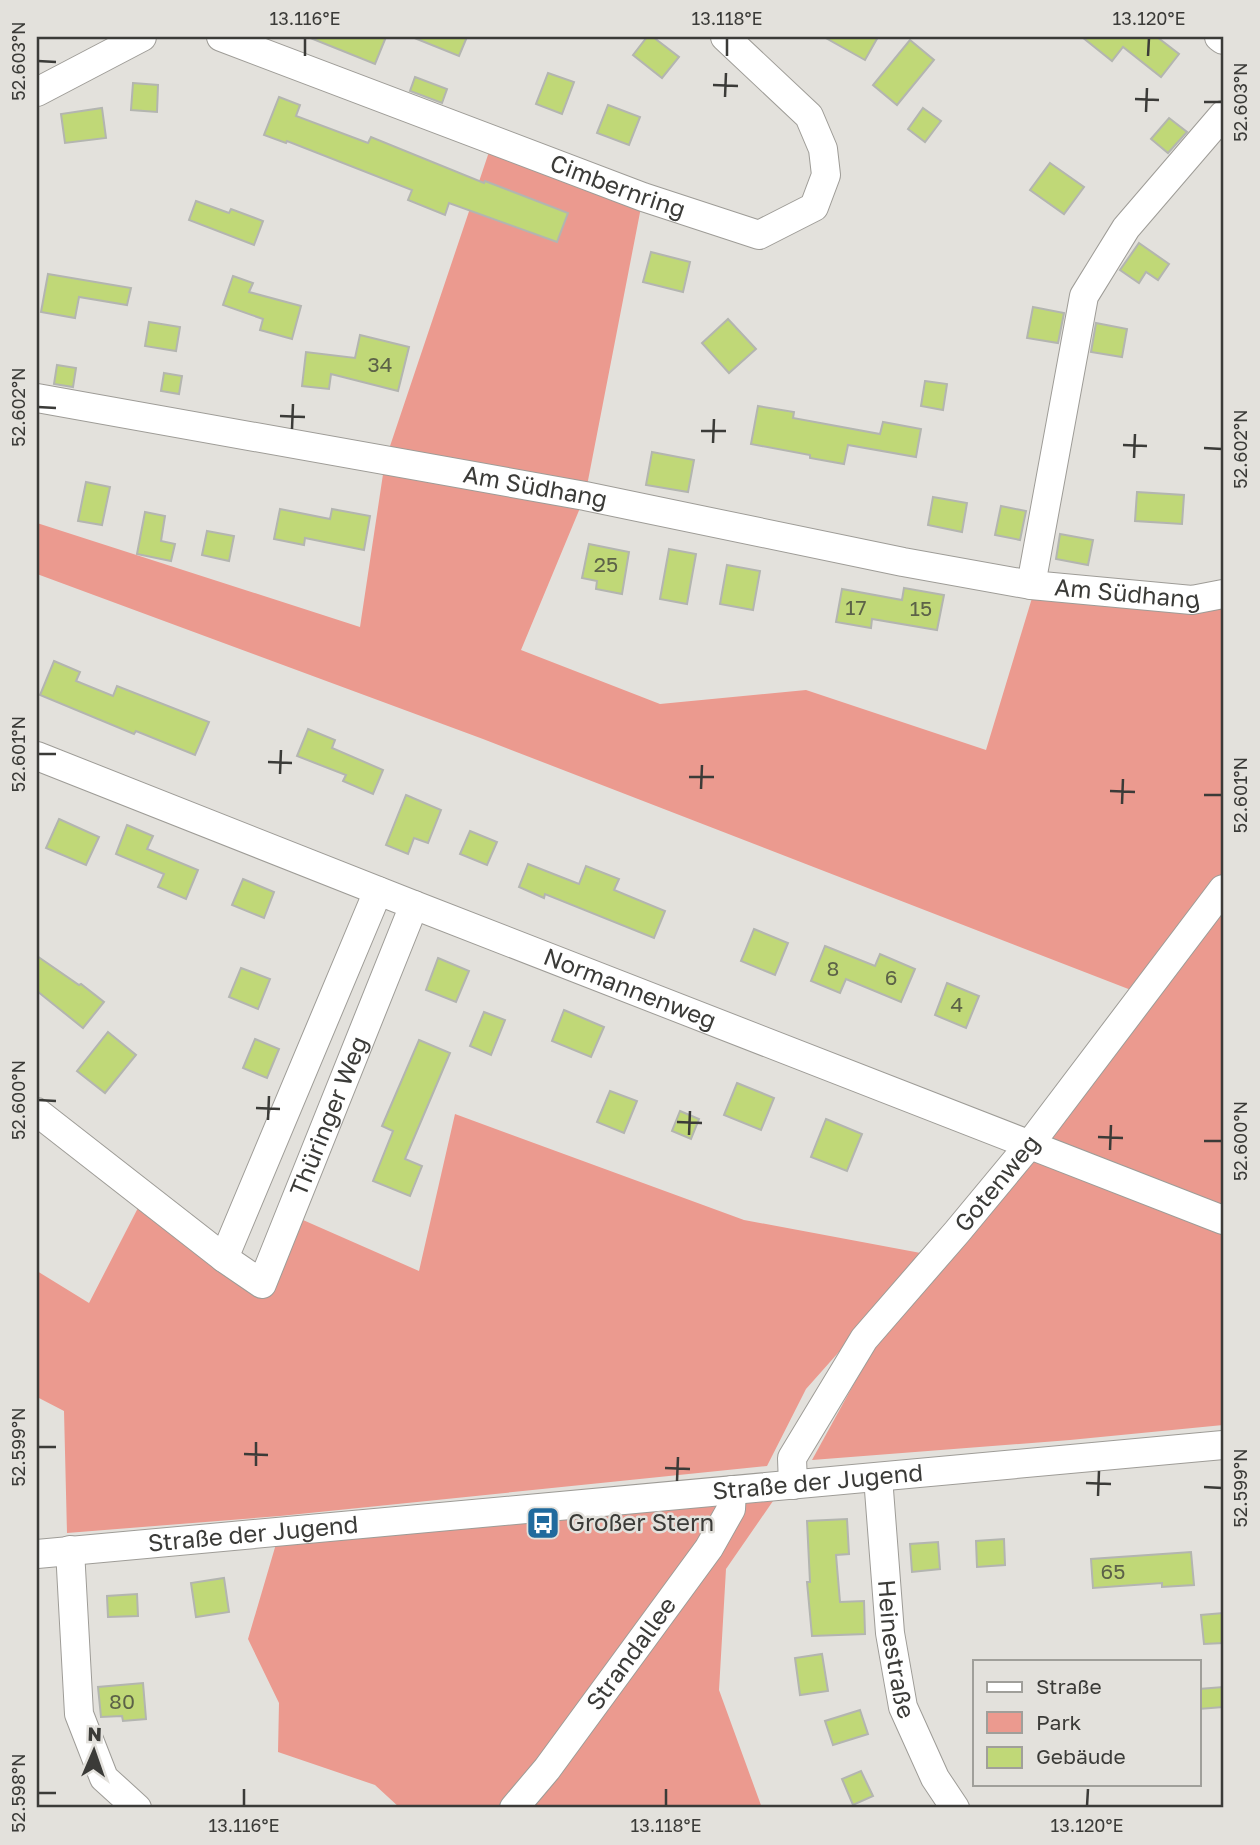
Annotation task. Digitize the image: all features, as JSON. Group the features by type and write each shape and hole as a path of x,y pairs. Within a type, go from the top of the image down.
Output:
{"street":[{"path":"37,92 142,37"},
{"name":"Cimbernring","path":"221,37 643,197 759,235 814,207 826,174 823,149 809,116 725,37"},
{"name":"Am Südhang","path":"1031,585 1084,296 1126,228 1223,115"},
{"name":"Am Südhang","path":"37,397 585,496 889,559 1031,585 1192,600 1223,594"},
{"name":"Normannenweg","path":"37,755 378,891 1223,1220"},
{"name":"Gotenweg","path":"793,1485 792,1458 864,1339 1030,1144 1223,889"},
{"name":"Thüringer Weg","path":"225,1258 378,891"},
{"name":"Thüringer Weg","path":"37,1112 262,1284 414,905"},
{"name":"Straße der Jugend","path":"37,1553 1223,1445"},
{"name":"Heinestraße","path":"878,1476 890,1633 903,1707 935,1778 955,1808"},
{"name":"Strandallee","path":"514,1808 547,1769 709,1548 731,1509 732,1490"},
{"path":"71,1550 79,1714 104,1778 137,1808"}],"green space":[{"path":"493,140 643,197 585,496 521,650 660,704 806,690 986,750 1032,598 1223,606 1223,877 1131,990 483,739 37,574 37,523 360,627 385,461"},
{"path":"1223,913 1223,1207 1045,1136"},
{"path":"455,1114 744,1220 926,1254 806,1389 767,1466 280,1516 67,1533 64,1411 37,1397 37,1271 89,1303 139,1206 262,1295 303,1220 419,1271"},
{"path":"1027,1152 1223,1230 1223,1425 812,1460 873,1349"},
{"path":"773,1501 726,1569 719,1690 762,1808 400,1808 375,1785 278,1752 279,1703 248,1639 276,1544"}],"building":[{"path":"308,37 386,37 375,64"},
{"path":"412,37 467,37 459,56"},
{"path":"647,37 653,37 679,57 662,78 633,55"},
{"path":"824,37 878,37 865,60"},
{"path":"1082,37 1157,37 1179,54 1161,77 1123,47 1112,61"},
{"path":"910,40 934,60 897,105 873,85"},
{"path":"548,73 574,82 562,114 536,104"},
{"path":"415,77 447,89 442,103 410,91"},
{"path":"133,83 158,85 157,112 131,110"},
{"path":"279,97 300,105 296,116 368,143 371,137 484,183 485,181 568,213 557,242 449,203 445,215 408,200 412,190 287,141 286,143 264,135"},
{"path":"608,105 640,117 629,145 597,133"},
{"path":"102,108 106,138 65,143 61,114"},
{"path":"923,108 941,121 925,142 908,129"},
{"path":"1169,118 1187,132 1168,153 1151,139"},
{"path":"1050,163 1084,187 1064,214 1030,190"},
{"path":"196,201 229,213 231,209 263,221 254,245 189,220"},
{"path":"1139,243 1169,264 1158,280 1146,272 1139,283 1120,270"},
{"path":"651,252 690,262 683,292 643,282"},
{"path":"48,274 131,288 127,305 79,297 75,318 41,312"},
{"path":"233,276 253,283 249,292 301,306 292,339 260,330 263,319 223,305"},
{"path":"1033,307 1064,313 1058,343 1027,338"},
{"path":"728,319 756,349 729,373 702,343"},
{"path":"149,322 180,327 176,351 145,346"},
{"path":"1096,323 1127,329 1122,357 1091,352"},
{"path":"360,335 409,347 398,391 331,374 329,389 302,386 306,352 355,358"},
{"path":"57,365 76,368 73,387 54,384"},
{"path":"164,373 182,376 179,394 161,391"},
{"path":"925,381 947,384 943,410 921,406"},
{"path":"758,406 794,412 793,418 880,434 883,422 921,429 916,457 848,445 844,464 751,444"},
{"path":"652,452 694,460 688,492 646,485"},
{"path":"86,482 110,487 102,525 78,521"},
{"path":"1137,492 1184,495 1182,524 1135,521"},
{"path":"933,497 967,503 962,532 928,525"},
{"path":"1001,506 1026,511 1020,540 995,535"},
{"path":"280,509 330,519 332,509 370,516 364,550 305,538 304,545 274,539"},
{"path":"145,512 165,516 161,541 175,544 171,561 137,554"},
{"path":"207,531 234,536 229,561 202,555"},
{"path":"1060,534 1093,540 1088,565 1056,559"},
{"path":"589,544 629,552 622,594 596,589 597,581 582,578"},
{"path":"669,549 696,554 687,604 660,599"},
{"path":"727,565 760,571 753,610 720,604"},
{"path":"904,588 944,595 937,630 872,619 871,628 836,622 842,589 902,600"},
{"path":"54,661 80,672 76,681 113,696 117,686 209,722 195,755 136,731 134,734 40,695"},
{"path":"308,729 335,740 332,748 383,770 373,794 343,781 346,775 297,756"},
{"path":"406,795 441,810 428,843 414,838 408,854 386,845"},
{"path":"59,819 99,837 86,865 46,848"},
{"path":"127,825 153,836 147,849 198,870 186,899 158,887 164,874 116,854"},
{"path":"470,831 497,842 487,865 460,854"},
{"path":"528,864 579,884 586,866 619,879 614,890 665,911 654,938 545,894 544,898 519,887"},
{"path":"243,879 274,892 264,918 232,905"},
{"path":"754,929 788,943 775,975 741,961"},
{"path":"825,946 875,966 880,954 915,969 901,1002 846,979 840,993 811,981"},
{"path":"37,956 104,1002 83,1028 37,991"},
{"path":"438,958 469,971 456,1002 426,990"},
{"path":"241,968 270,979 258,1009 229,997"},
{"path":"947,983 979,996 966,1028 935,1015"},
{"path":"564,1010 604,1027 591,1057 552,1041"},
{"path":"484,1012 505,1020 491,1055 470,1046"},
{"path":"108,1032 136,1055 105,1093 77,1071"},
{"path":"255,1039 279,1049 267,1078 243,1068"},
{"path":"419,1040 450,1053 405,1159 422,1166 410,1196 373,1181 393,1131 382,1126"},
{"path":"737,1083 774,1098 761,1130 724,1115"},
{"path":"610,1091 637,1101 624,1133 597,1122"},
{"path":"680,1111 699,1119 691,1139 672,1131"},
{"path":"826,1119 862,1134 847,1171 811,1157"},
{"path":"847,1519 849,1554 836,1555 840,1602 864,1601 865,1634 812,1636 807,1582 810,1582 807,1521"},
{"path":"1004,1539 1005,1565 977,1567 976,1541"},
{"path":"938,1542 940,1569 912,1572 910,1544"},
{"path":"1191,1552 1194,1585 1162,1587 1162,1583 1093,1588 1091,1559"},
{"path":"224,1578 229,1612 196,1617 191,1583"},
{"path":"137,1594 138,1616 108,1617 107,1596"},
{"path":"1223,1613 1223,1643 1204,1644 1201,1615"},
{"path":"822,1654 828,1691 800,1695 795,1658"},
{"path":"143,1683 146,1719 123,1721 122,1716 101,1717 98,1687"},
{"path":"1223,1687 1223,1707 1200,1709 1200,1689"},
{"path":"860,1710 868,1734 833,1745 825,1721"},
{"path":"861,1771 873,1796 853,1805 842,1779"}],"place":[{"name":"Großer Stern","path":"543,1523"}]}
